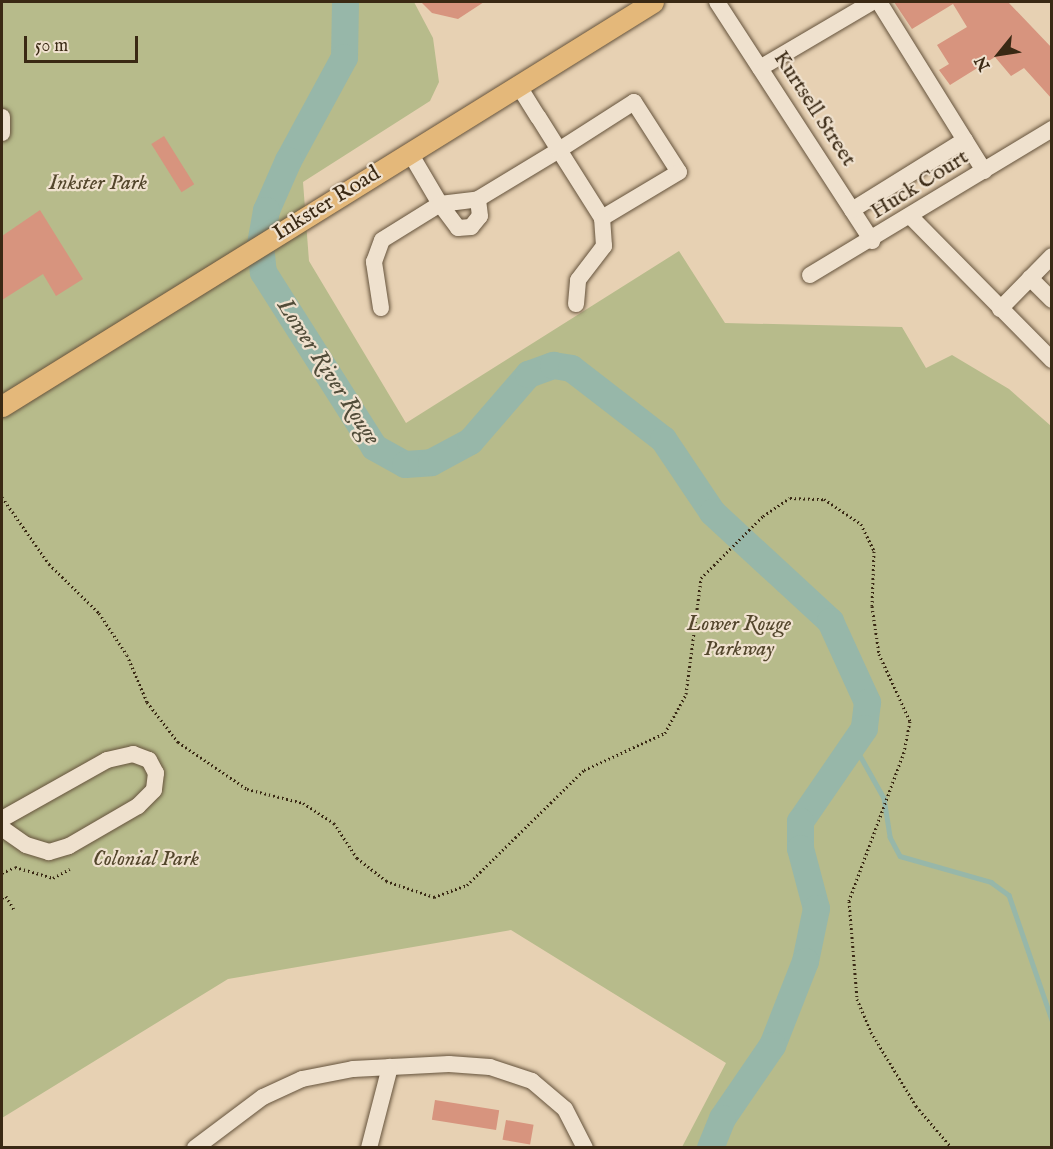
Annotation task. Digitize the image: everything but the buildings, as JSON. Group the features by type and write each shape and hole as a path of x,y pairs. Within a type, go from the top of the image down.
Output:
{"main road":[{"name":"Inkster Road","path":"2,406 653,2"}],"street":[{"name":"Kurtsell Street","path":"717,2 872,242"},
{"path":"760,68 872,2"},
{"path":"879,2 984,171"},
{"path":"518,85 602,218 604,246 578,280 576,304"},
{"path":"381,308 374,262 377,246 440,204 478,200 634,102 679,172 602,218"},
{"path":"2,117 2,133"},
{"name":"Huck Court","path":"810,275 872,242 1052,129"},
{"path":"852,210 965,140"},
{"path":"410,153 453,224 465,229 477,223 478,200"},
{"path":"911,217 1052,360"},
{"path":"1000,309 1052,256"},
{"path":"1030,278 1052,300"},
{"path":"2,819 107,760 133,754 149,760 156,772 154,790 138,806 69,846 49,852 26,845 2,828"},
{"path":"195,1148 277,1089 327,1073 390,1067 473,1065 520,1075 565,1109 585,1148"},
{"path":"369,1148 390,1067"}],"path":[{"path":"2,497 49,564 99,613 127,655 147,702 178,742 247,789 303,803 334,823 357,858 386,881 434,897 467,885 584,770 665,733 686,694 701,578 763,516 790,498 824,499 861,524 874,551 872,606 879,654 910,721 904,752 849,901 857,999 916,1106 952,1148"},
{"path":"2,873 15,867 53,878 70,869"},
{"path":"2,898 6,896 14,910"}],"green space":[{"name":"Lower Rouge Parkway","path":"2,2 414,2 433,38 439,82 430,101 303,182 309,261 406,423 679,251 725,323 902,327 926,368 952,355 1009,389 1051,426 1051,1147 682,1147 726,1063 511,930 228,979 2,1118"}],"waterway":[{"name":"Lower River Rouge","path":"345,2 344,57 288,160 266,210 260,245 263,272 374,447 405,464 431,462 470,441 528,374 553,365 571,368 663,439 712,512 830,621 867,702 864,728 800,821 800,848 816,908 805,961 772,1045 722,1118 710,1148"},
{"path":"853,743 884,798 890,837 900,856 991,882 1009,895 1052,1020"}],"park label":[{"name":"Inkster Park","path":"98,184"},
{"name":"Colonial Park","path":"146,860"}]}
